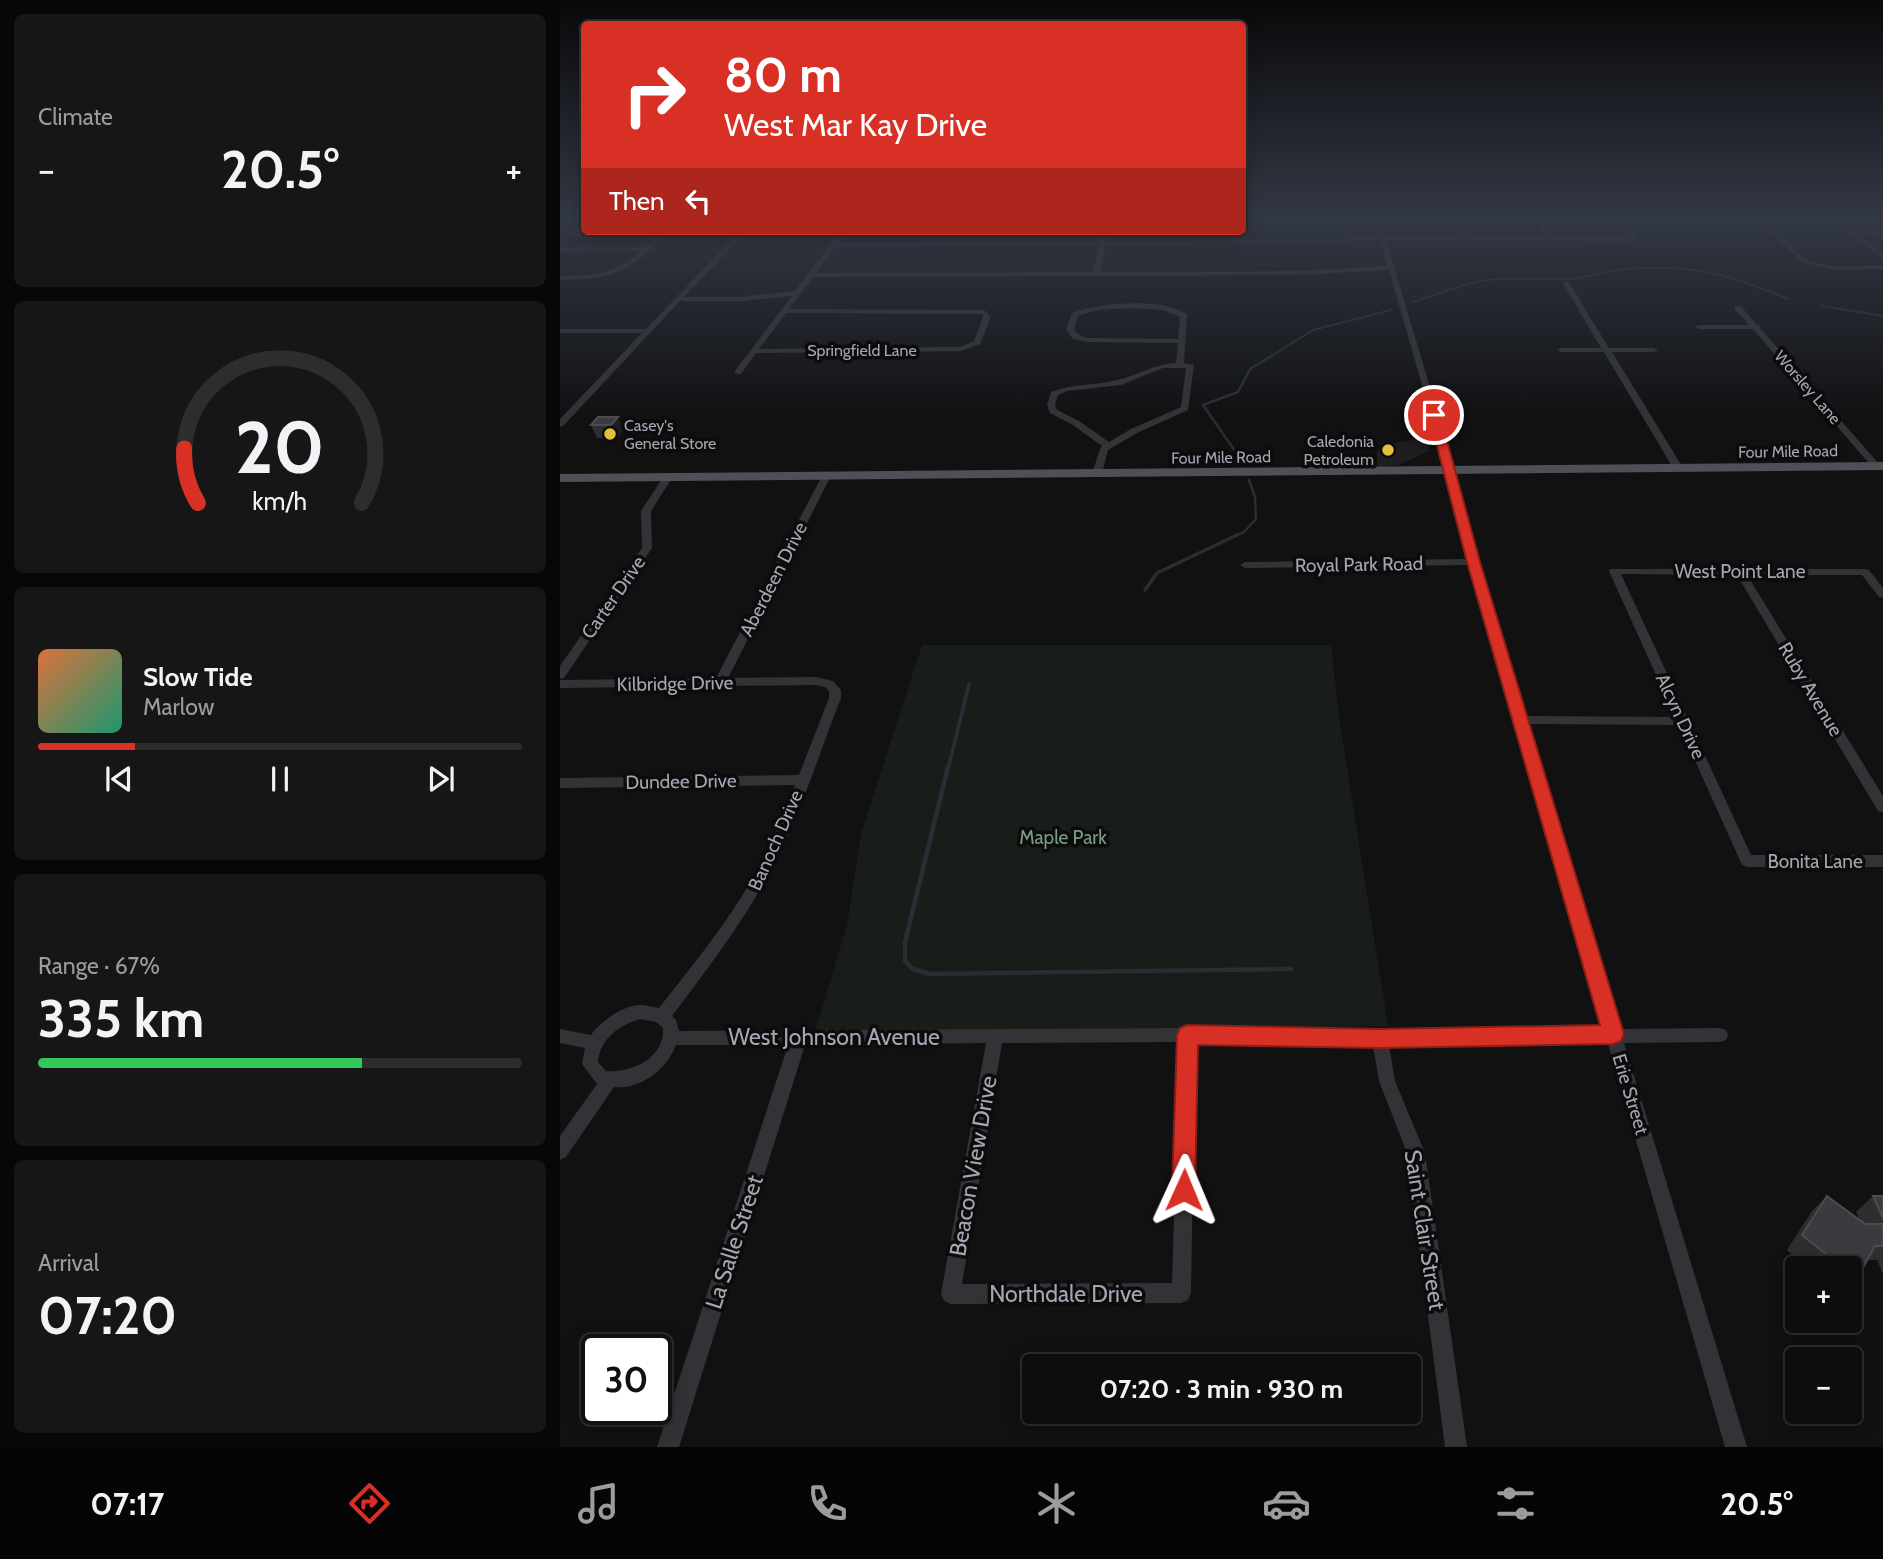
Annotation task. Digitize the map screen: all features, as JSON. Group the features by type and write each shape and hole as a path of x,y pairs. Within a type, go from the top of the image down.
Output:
{"main road":[{"name":"Four Mile Road","path":"560,478 1880,466"}],"street":[{"path":"560,424 694,284"},
{"path":"738,372 804,284"},
{"name":"Erie Street","path":"1395,284 1450,471 1473,562 1736,1447"},
{"path":"1566,284 1678,468"},
{"path":"679,299 741,299 797,293"},
{"path":"1097,474 1101,452 1108,446 1185,408 1182,341 1184,316 1177,310 1162,306 1087,309 1074,315 1070,330 1076,337 1088,340 1182,341"},
{"name":"Worsley Lane","path":"1738,308 1758,327 1880,466"},
{"path":"784,311 988,311 973,348"},
{"path":"1699,327 1758,327"},
{"path":"560,331 649,331"},
{"name":"Springfield Lane","path":"754,351 973,348"},
{"path":"1561,350 1654,351"},
{"path":"1108,446 1076,423 1053,411 1057,392 1118,383 1162,366 1185,365"},
{"name":"Aberdeen Drive","path":"720,682 826,476"},
{"name":"Carter Drive","path":"560,675 647,548 646,511 667,478"},
{"name":"Royal Park Road","path":"1245,565 1473,562"},
{"name":"West Point Lane","path":"1614,571 1865,572"},
{"name":"Alcyn Drive","path":"1614,571 1747,861"},
{"name":"Ruby Avenue","path":"1740,571 1883,807"},
{"path":"1865,572 1883,595"},
{"name":"Kilbridge Drive","path":"560,684 790,682"},
{"name":"Banoch Drive","path":"663,1015 735,920 758,883 835,698 835,690 822,682 790,682"},
{"path":"1520,720 1683,721"},
{"name":"Dundee Drive","path":"560,783 802,780"},
{"name":"Bonita Lane","path":"1747,861 1883,861"},
{"path":"640,1012 663,1015 669,1021 672,1038 664,1055 648,1070 628,1079 609,1081 597,1075 590,1064 594,1043 603,1032 627,1015 640,1012"},
{"path":"995,1037 1187,1035 1380,1039 1613,1034 1720,1035"},
{"path":"560,1035 594,1043"},
{"name":"Northdale Drive","path":"951,1294 1181,1293 1187,1035"},
{"name":"La Salle Street","path":"668,1447 799,1037"},
{"name":"West Johnson Avenue","path":"672,1038 995,1037"},
{"name":"Beacon View Drive","path":"951,1294 995,1037"},
{"name":"Saint Clair Street","path":"1380,1039 1387,1081 1416,1153 1456,1447"},
{"path":"560,1151 609,1081"}],"shaded area":[{"name":"Caledonia Petroleum","path":"1426,440 1429,451 1399,465 1377,467 1377,452 1390,444"}],"green space":[{"name":"Maple Park","path":"922,645 1331,645 1339,717 1388,1026 815,1032 847,925 861,834"}],"building":[{"path":"598,417 618,417 611,425 591,425"},
{"path":"1827,1196 1865,1224 1883,1224 1883,1246 1875,1246 1862,1269 1862,1256 1829,1256 1802,1235"},
{"path":"1873,1196 1883,1196 1883,1218"}],"waterway":[{"path":"1412,302 1471,284"},
{"path":"1748,284 1788,299"},
{"path":"1822,306 1883,316"},
{"path":"1270,357 1313,330 1391,310"},
{"path":"1244,464 1203,405 1238,392 1250,369 1273,355"},
{"path":"1233,537 1244,532 1256,519 1255,497 1249,480"},
{"path":"1145,590 1157,573 1237,535"},
{"path":"948,769 969,684"},
{"path":"948,767 905,942 905,961 913,969 930,974 1291,969"}],"place":[{"name":"Casey's General Store","path":"610,434"},
{"name":"Caledonia Petroleum","path":"1388,450"}],"route":[{"path":"1184,1190 1187,1035 1380,1039 1613,1034 1473,562 1434,415"}]}
